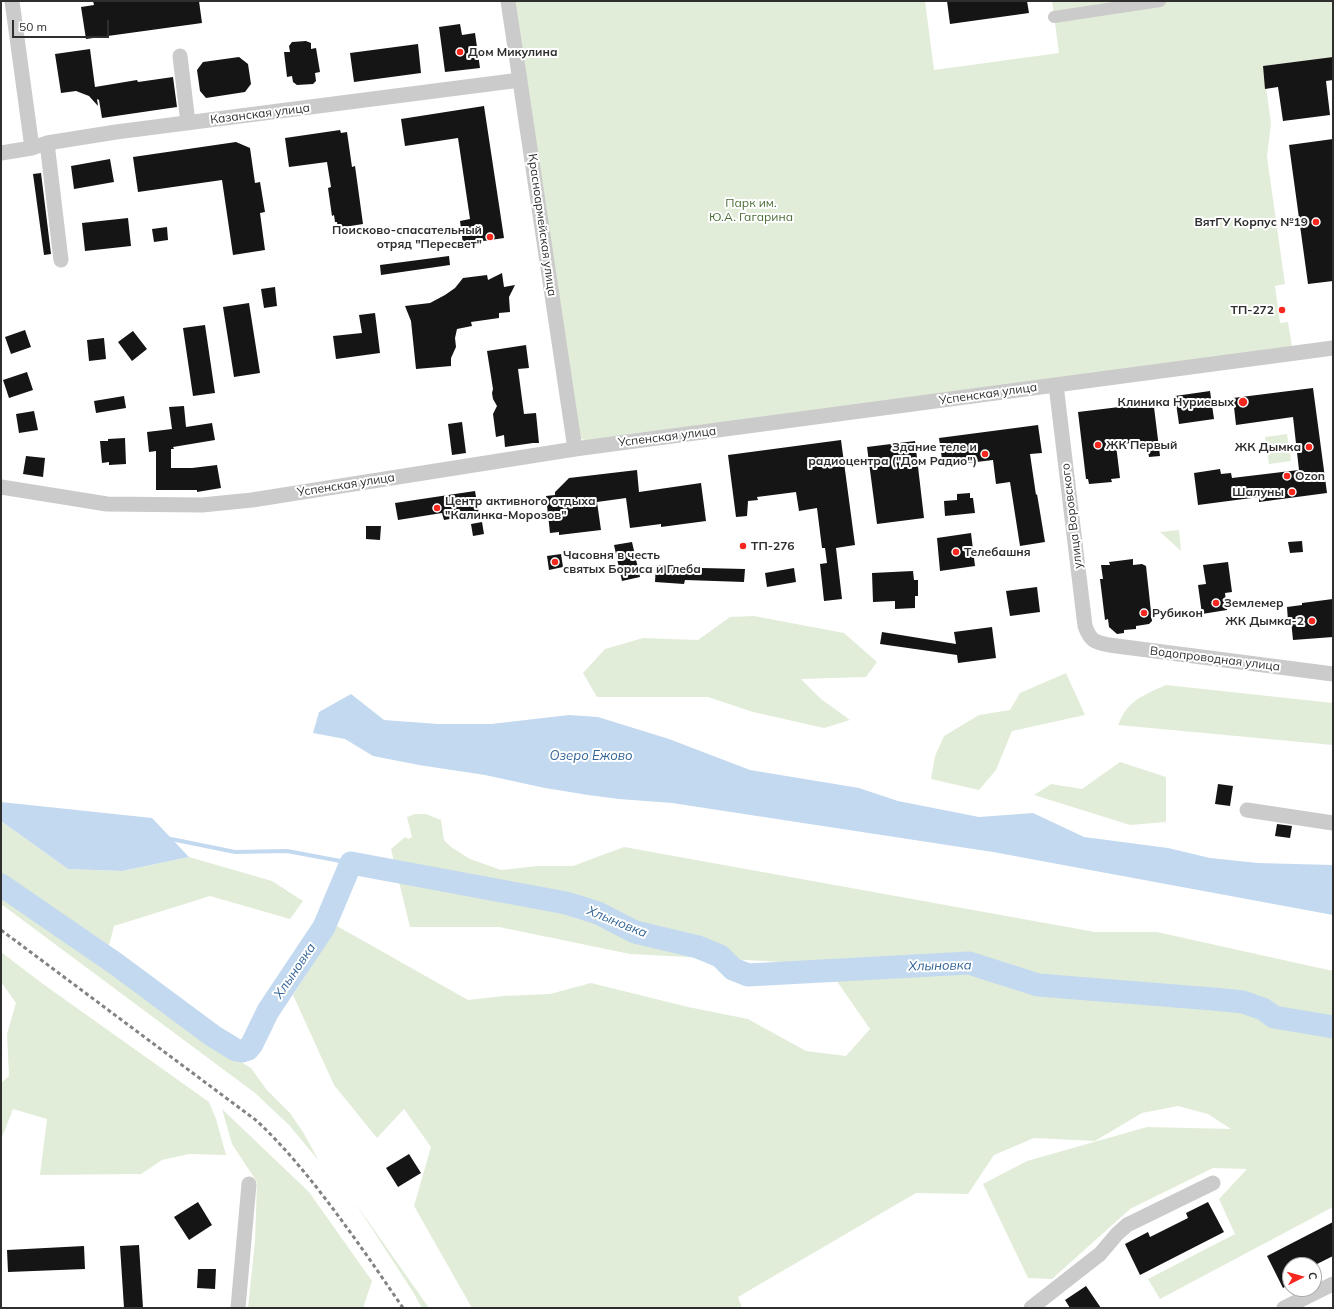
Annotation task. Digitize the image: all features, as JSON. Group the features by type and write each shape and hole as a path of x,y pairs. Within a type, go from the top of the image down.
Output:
{"street":[{"path":"12,1 32,148"},
{"name":"Красноармейская улица","path":"508,1 575,449"},
{"path":"1054,17 1160,1"},
{"path":"180,56 188,123"},
{"name":"Казанская улица","path":"1,153 32,148 47,143 116,132 520,80"},
{"path":"47,143 61,260"},
{"name":"Успенская улица","path":"1,487 107,504 202,505 252,500 575,449 1333,348"},
{"name":"улица Воровского","path":"1056,384 1085,626 1088,636 1096,643"},
{"name":"Водопроводная улица","path":"1096,643 1333,674"},
{"path":"1247,810 1333,823"},
{"path":"238,1308 249,1184"},
{"path":"1031,1308 1100,1254 1127,1225 1213,1184"},
{"path":"1284,1308 1333,1284"}],"green space":[{"name":"Парк им. Ю.А. Гагарина","path":"508,1 925,1 934,70 1059,53 1052,1 1333,1 1333,57 1263,66 1271,123 1267,157 1285,284 1275,286 1280,323 1288,322 1292,347 592,443 579,438"},
{"path":"1287,434 1291,461 1269,464 1265,437"},
{"path":"1179,530 1181,551 1160,532"},
{"path":"754,616 844,633 877,662 866,677 801,679 821,699 850,720 824,728 753,712 708,697 597,697 583,673 605,649 643,638 698,640 730,617"},
{"path":"1066,673 1085,715 1012,731 996,770 979,790 931,779 935,756 944,736 979,715 1010,710 1020,693"},
{"path":"1166,685 1333,703 1333,745 1118,725 1127,709 1137,699"},
{"path":"1120,762 1166,777 1166,822 1130,825 1034,795 1051,784 1082,789"},
{"path":"415,814 426,814 441,820 444,840 451,847 470,859 501,870 537,866 573,866 624,847 1095,932 1157,932 1333,971 1333,1207 1160,1299 1148,1279 1235,1234 1219,1199 1247,1169 1213,1168 1130,1209 1052,1279 1028,1278 983,1184 1027,1161 1147,1127 1231,1129 1208,1114 1178,1106 1142,1113 1095,1141 1034,1138 994,1155 968,1194 916,1193 738,1297 742,1308 472,1308 414,1206 431,1147 404,1109 377,1138 334,1085 293,995 337,926 468,1000 503,996 550,994 591,983 688,1007 748,1019 806,1051 846,1056 870,1029 834,977 783,962 630,954 499,927 410,927 391,849 405,837 409,839 412,837 407,817"},
{"path":"1,821 68,869 122,871 189,857 272,881 303,901 290,919 210,896 114,926 107,953 1,879"},
{"path":"1,892 178,1018 204,1039 251,1068 266,1089 290,1113 303,1132 319,1161 289,1125 255,1093 1,904"},
{"path":"1,952 43,984 209,1102 216,1119 226,1155 189,1154 162,1160 141,1174 40,1175 47,1119 13,1109 1,1140 1,1083 9,1076 7,1034 16,1003 1,982"},
{"path":"222,1109 309,1192 372,1281 363,1308 248,1308 255,1241 257,1182 232,1144"},
{"path":"354,1201 429,1308 422,1308"}],"water":[{"name":"Озеро Ежово","path":"351,694 384,720 438,724 491,724 569,715 598,717 669,739 750,770 859,788 898,801 979,817 1033,813 1084,837 1168,848 1210,858 1258,863 1333,865 1333,915 993,852 672,803 588,795 545,788 485,775 373,756 345,739 313,733 319,712"},
{"path":"1,802 152,818 189,857 122,871 68,869 1,821"}],"building":[{"path":"93,1 199,1 202,23 86,39 81,7 94,5"},
{"path":"947,1 1027,1 1029,13 950,24"},
{"name":"Дом Микулина","path":"460,24 462,35 475,33 480,68 445,72 439,27"},
{"path":"306,41 311,43 311,49 316,48 320,72 315,73 316,81 313,84 297,85 293,82 292,76 287,77 284,52 290,52 289,46 292,42"},
{"path":"418,44 421,73 354,82 350,53"},
{"path":"90,49 95,87 137,80 138,82 173,77 177,107 102,118 99,100 97,99 98,106 89,96 76,91 61,93 55,54"},
{"path":"239,57 248,64 251,84 245,92 206,98 200,91 197,70 203,62"},
{"path":"1333,57 1333,80 1326,81 1330,115 1283,121 1278,87 1265,89 1263,66"},
{"path":"484,106 504,238 463,244 460,221 470,219 458,138 405,146 401,119"},
{"path":"340,130 341,133 347,132 352,167 355,166 363,224 338,228 334,215 332,216 328,188 331,187 327,162 289,167 285,138"},
{"name":"ВятГУ Корпус №19","path":"1333,139 1333,281 1308,284 1289,145"},
{"path":"236,142 250,148 255,183 260,182 265,212 260,213 265,250 233,255 222,180 138,192 133,157"},
{"path":"110,159 114,182 74,189 71,166"},
{"path":"41,173 51,254 44,255 33,174"},
{"path":"128,218 131,246 85,251 82,223"},
{"path":"167,227 168,240 154,242 152,229"},
{"path":"449,256 450,265 381,275 380,265"},
{"path":"502,273 504,287 515,285 509,297 510,312 499,313 499,318 471,322 472,326 457,329 455,338 456,347 451,358 451,366 416,369 411,321 405,306 430,303 455,288 463,278 487,275 488,280"},
{"path":"275,287 277,306 264,308 261,289"},
{"path":"249,303 260,373 234,377 223,307"},
{"path":"375,313 380,353 336,359 333,336 362,333 359,315"},
{"path":"205,325 215,393 193,396 183,328"},
{"path":"25,330 31,347 11,354 5,337"},
{"path":"133,331 147,349 132,361 118,342"},
{"path":"104,338 106,359 89,361 87,340"},
{"path":"526,345 529,368 518,369 524,414 536,413 539,443 505,447 504,435 496,437 493,414 497,406 493,399 493,389 487,351"},
{"path":"27,372 33,390 9,398 3,380"},
{"name":"ЖК Дымка","path":"1313,388 1327,493 1259,502 1259,497 1198,505 1194,473 1220,469 1221,474 1231,473 1232,478 1299,470 1293,417 1236,425 1233,398"},
{"path":"1210,391 1214,419 1179,424 1175,396"},
{"path":"124,396 126,408 96,413 94,401"},
{"name":"ЖК Первый","path":"1143,405 1143,408 1154,407 1160,456 1149,457 1147,446 1145,446 1144,441 1116,445 1120,478 1111,479 1112,482 1089,484 1088,479 1086,479 1078,412"},
{"path":"184,406 186,427 212,423 215,440 173,447 174,449 171,449 171,468 192,468 217,465 221,488 197,492 197,490 156,490 156,451 149,452 147,432 172,429 169,407"},
{"path":"34,411 38,430 19,433 16,414"},
{"path":"462,422 466,453 452,455 448,424"},
{"name":"Здание теле и радиоцентра (\"Дом Радио\")","path":"1038,425 1042,453 1030,454 1045,542 1020,546 1010,482 996,484 993,460 943,466 939,438"},
{"path":"125,438 126,464 109,465 109,462 102,463 100,441"},
{"path":"841,440 855,545 836,548 842,599 824,601 820,564 827,563 825,548 822,548 817,508 799,511 796,492 757,497 758,500 748,501 747,516 736,517 728,455"},
{"path":"915,441 924,518 877,524 867,447"},
{"path":"26,456 45,458 43,477 23,474"},
{"path":"637,470 639,492 701,483 706,521 661,527 661,524 630,528 626,498 597,502 601,530 559,535 559,532 550,533 546,496 555,495 555,492 569,478"},
{"name":"Центр активного отдыха \"Калинка-Морозов\"","path":"475,491 479,514 444,520 442,513 398,520 395,503"},
{"path":"970,493 970,498 973,498 975,513 945,516 944,501 957,500 957,494"},
{"path":"482,522 484,534 473,536 471,524"},
{"path":"366,526 381,526 380,540 366,539"},
{"name":"Телебашня","path":"971,533 975,566 940,571 937,538"},
{"path":"1302,541 1303,552 1290,553 1288,542"},
{"path":"632,542 640,577 622,581 614,545"},
{"name":"Часовня в честь святых Бориса и Глеба","path":"561,554 563,567 549,570 547,556"},
{"path":"1133,559 1133,565 1142,564 1146,566 1152,621 1149,624 1136,626 1136,629 1124,630 1124,633 1117,634 1109,627 1108,619 1105,620 1100,579 1103,579 1101,565 1110,565 1109,562"},
{"path":"1228,562 1232,592 1225,593 1227,610 1202,614 1198,585 1206,584 1203,565"},
{"path":"656,565 745,569 744,582 685,580 684,584 655,582"},
{"path":"794,568 796,582 767,587 765,573"},
{"path":"913,571 914,580 918,580 918,596 915,596 915,608 895,609 895,601 873,602 872,573"},
{"path":"1037,587 1040,612 1010,616 1006,591"},
{"name":"ЖК Дымка-2","path":"1333,599 1333,637 1293,640 1291,620 1288,621 1287,607 1302,605 1302,603"},
{"path":"992,627 996,658 958,663 957,655 880,644 882,632 956,644 954,632"},
{"path":"1218,784 1233,786 1230,806 1215,804"},
{"path":"1277,824 1292,826 1290,838 1275,836"},
{"path":"409,1154 421,1173 398,1187 386,1168"},
{"path":"198,1202 212,1225 189,1240 174,1217"},
{"path":"1208,1202 1224,1232 1140,1275 1125,1244 1148,1232 1150,1237 1188,1218 1186,1213"},
{"path":"1333,1222 1333,1256 1322,1262 1322,1257 1282,1257 1282,1286 1267,1256"},
{"path":"139,1245 143,1308 124,1308 120,1246"},
{"path":"84,1246 85,1269 8,1272 7,1250"},
{"path":"198,1269 216,1269 215,1289 197,1288"},
{"path":"1086,1286 1101,1308 1070,1308 1065,1300"}],"waterway":[{"path":"171,839 235,852 287,851 351,863"},
{"name":"Хлыновка","path":"1,885 116,964 213,1036 236,1050 242,1051 248,1049 252,1044 268,1011 324,927 351,863 566,903 598,913 635,932 698,947 720,956 733,969 748,975 969,963 1038,985 1243,1002 1263,1009 1274,1017 1333,1027"}],"railway":[{"path":"1,930 257,1121 285,1150 323,1195 403,1308"}],"place":[{"name":"Дом Микулина","path":"460,52"},
{"name":"ВятГУ Корпус №19","path":"1316,222"},
{"name":"Поисково-спасательный отряд \"Пересвет\"","path":"490,237"},
{"name":"ТП-272","path":"1282,310"},
{"name":"Клиника Нуриевых","path":"1243,402"},
{"name":"ЖК Первый","path":"1098,445"},
{"name":"ЖК Дымка","path":"1309,447"},
{"name":"Здание теле и радиоцентра (\"Дом Радио\")","path":"985,454"},
{"name":"Ozon","path":"1287,476"},
{"name":"Шалуны","path":"1292,492"},
{"name":"Центр активного отдыха \"Калинка-Морозов\"","path":"437,508"},
{"name":"ТП-276","path":"743,546"},
{"name":"Телебашня","path":"956,552"},
{"name":"Часовня в честь святых Бориса и Глеба","path":"555,562"},
{"name":"Землемер","path":"1216,603"},
{"name":"Рубикон","path":"1144,613"},
{"name":"ЖК Дымка-2","path":"1312,621"}]}
